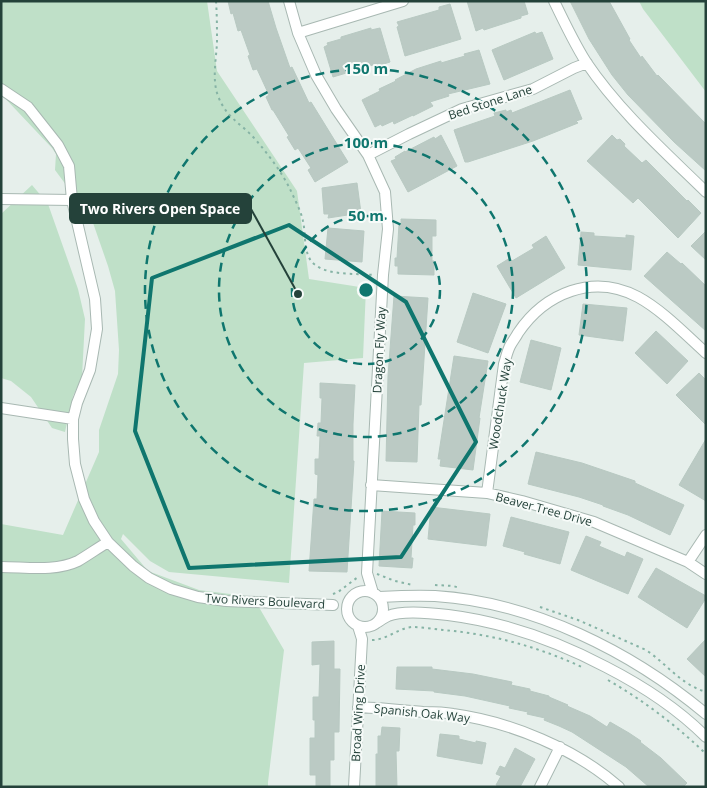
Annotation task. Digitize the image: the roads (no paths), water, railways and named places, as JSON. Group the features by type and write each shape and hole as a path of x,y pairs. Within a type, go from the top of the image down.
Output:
{"street":[{"name":"Dragon Fly Way","path":"289,1 298,33 316,75 336,109 368,155 385,192 388,229 383,275 368,573 376,595"},
{"path":"298,33 403,1"},
{"path":"554,1 576,46 618,103 653,141 706,192"},
{"name":"Bed Stone Lane","path":"368,155 462,109 532,89 587,62"},
{"name":"Two Rivers Boulevard","path":"1,89 28,107 58,144 69,166 72,200 95,299 97,329 90,370 73,419 75,464 84,500 94,521 108,542 133,566 149,578 171,589 198,597 333,605 366,591 376,595 436,596 472,600 504,607 541,618 570,630 629,660 685,697 706,716"},
{"path":"1,199 72,200"},
{"name":"Woodchuck Way","path":"487,493 504,364 510,346 522,327 536,311 549,301 568,292 588,287 624,290 654,306 706,353"},
{"path":"1,408 73,419"},
{"name":"Beaver Tree Drive","path":"371,486 487,493 522,501 594,522 688,562 706,574"},
{"path":"688,562 706,535"},
{"path":"1,566 51,567 66,565 108,542"},
{"name":"Dragon Fly Way","path":"356,594 368,573"},
{"path":"348,616 349,602 356,594"},
{"path":"362,640 382,617 384,610 382,603 376,595"},
{"name":"Two Rivers Boulevard","path":"333,605 358,626"},
{"path":"358,626 365,627 375,624 388,616 399,613 432,613 469,617 537,636 564,646 645,688 675,709 706,737"},
{"name":"Broad Wing Drive","path":"354,787 362,640 358,626"},
{"name":"Spanish Oak Way","path":"358,707 461,715 484,720 560,747 620,787"},
{"path":"696,727 706,716"},
{"path":"540,787 560,747"}],"place":[{"name":"Two Rivers Open Space","path":"298,294"}]}
